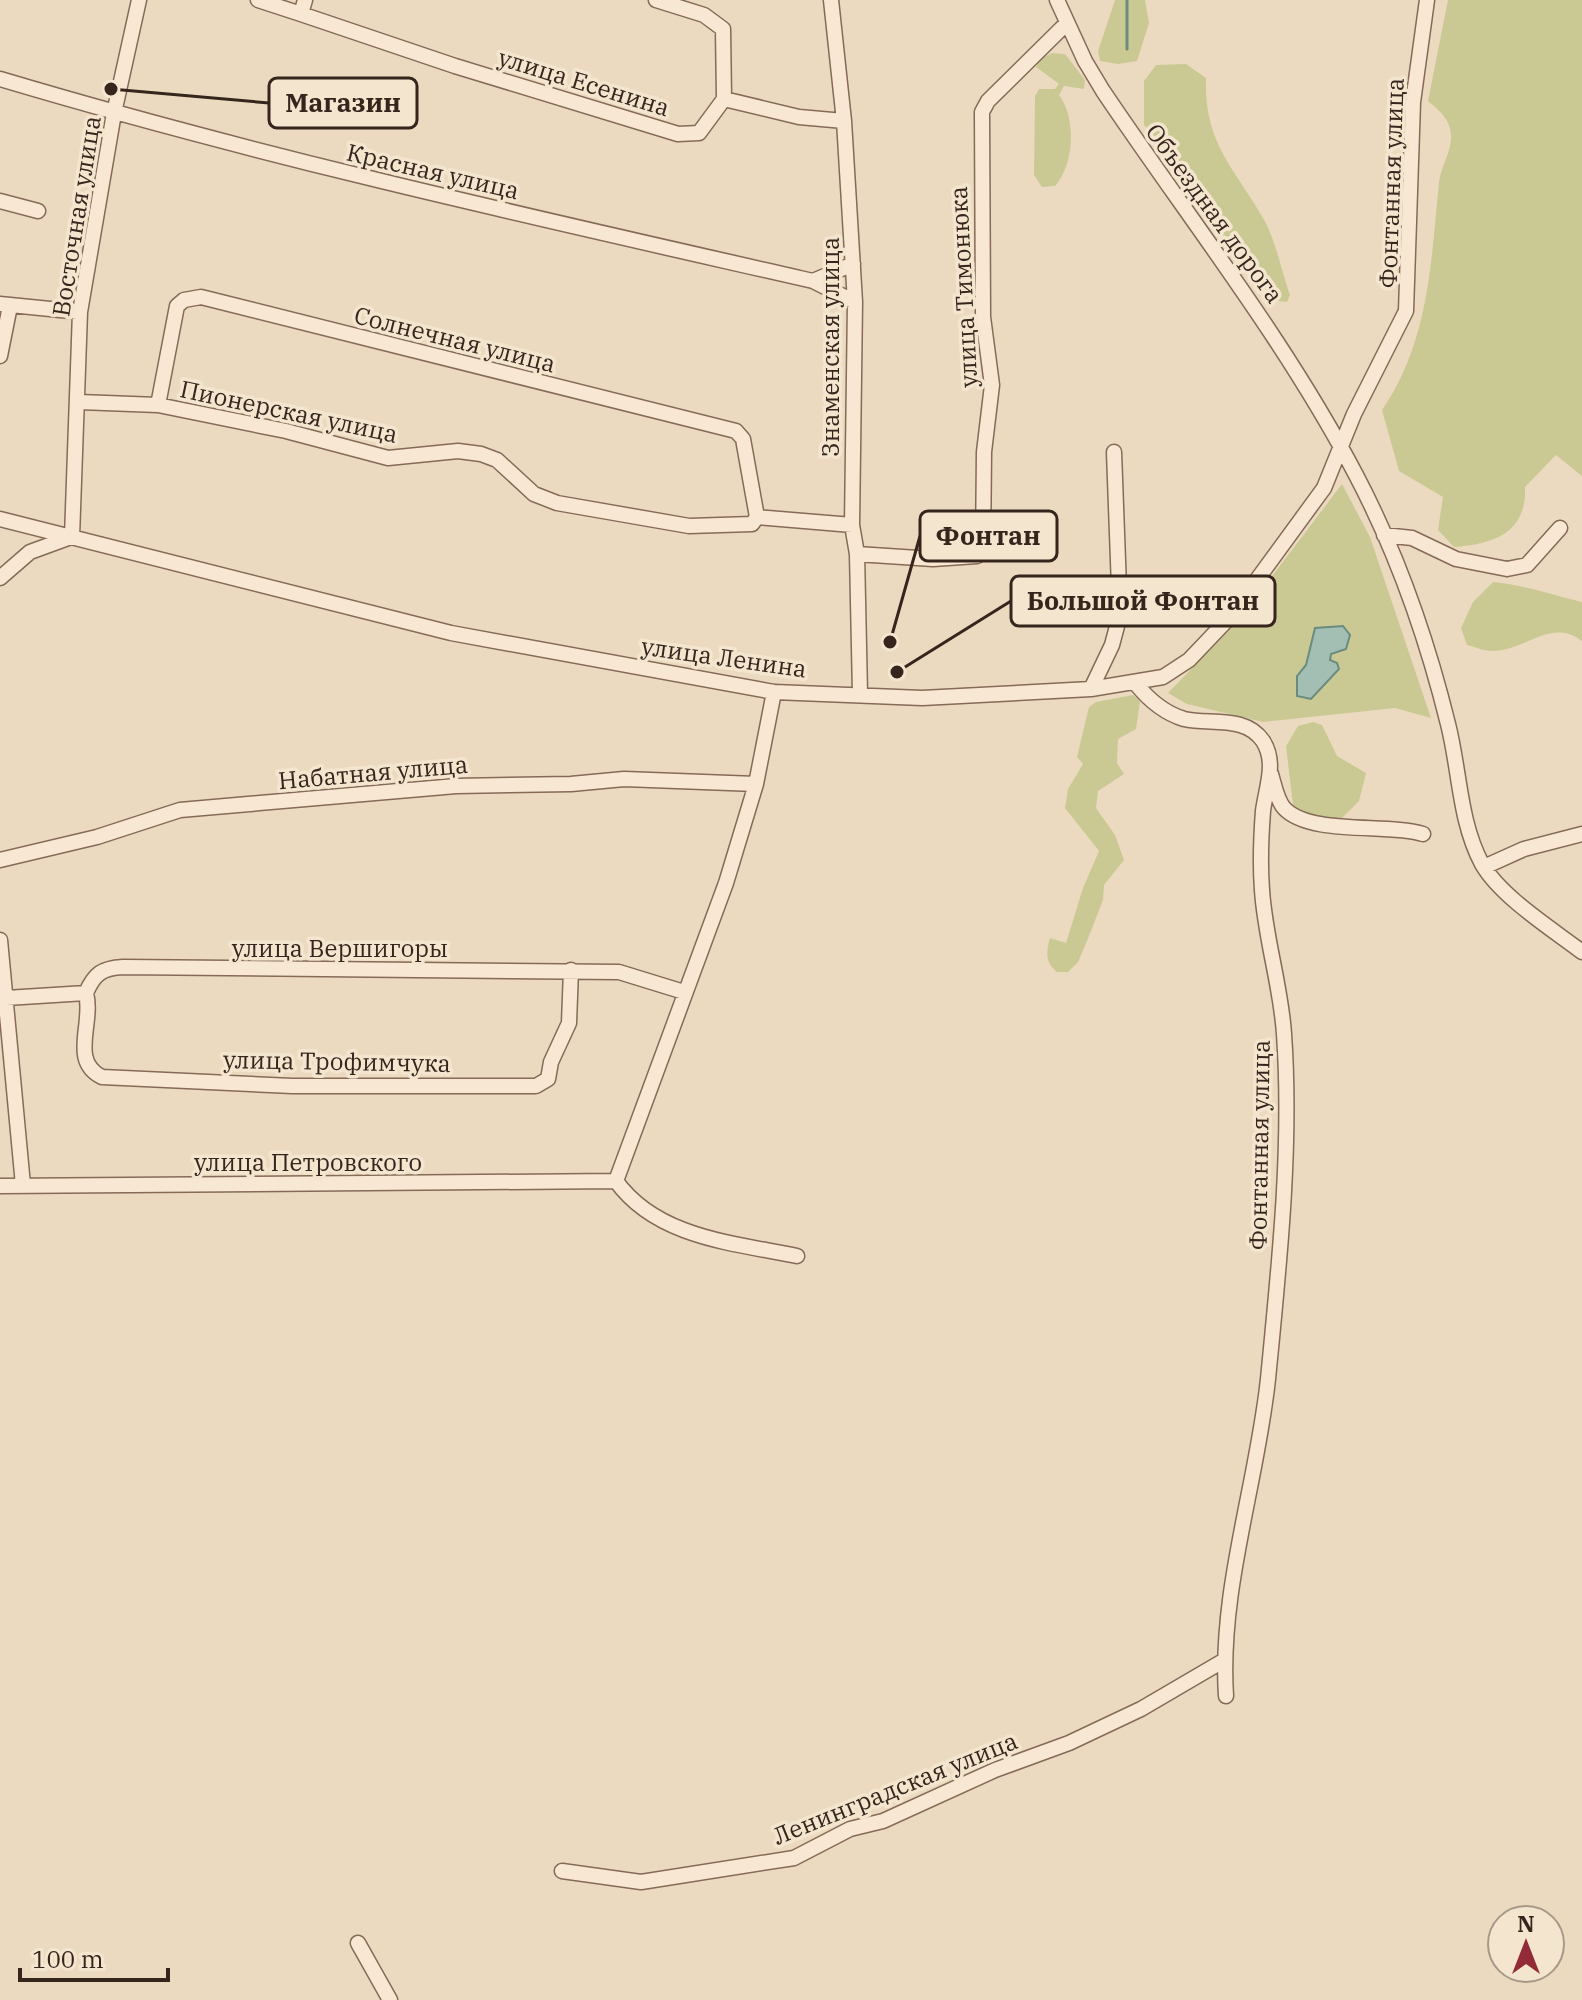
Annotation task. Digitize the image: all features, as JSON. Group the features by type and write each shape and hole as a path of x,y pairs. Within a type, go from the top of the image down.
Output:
{"street":[{"name":"Восточная улица","path":"72,537 80,312 114,113 139,0"},
{"name":"улица Есенина","path":"258,0 303,7 455,66 678,134 699,133 724,99"},
{"path":"656,0 704,15 723,29 724,99 799,117 844,121"},
{"name":"Знаменская улица","path":"831,0 844,121 855,302 852,525 857,554 860,694"},
{"name":"Объездная дорога","path":"1057,0 1103,91 1267,322 1342,449 1384,535 1427,646 1458,765 1464,821 1484,867"},
{"name":"Фонтанная улица","path":"1342,449 1354,414 1406,311 1413,102 1427,0"},
{"name":"улица Тимонюка","path":"857,554 933,559 977,556 983,551 984,452 992,385 983,317 982,112 988,101 1067,23"},
{"name":"Красная улица","path":"0,79 114,113 394,186 813,281 855,302"},
{"path":"0,201 38,211"},
{"path":"813,281 853,264"},
{"name":"Солнечная улица","path":"158,405 177,306 184,300 201,297 736,431 743,439 757,517"},
{"path":"0,356 5,305 80,312"},
{"name":"Пионерская улица","path":"79,402 158,405 286,431 388,458 458,451 481,454 497,460 534,494 557,503 689,526 737,527 752,524 757,517 852,525"},
{"name":"улица Ленина","path":"0,519 451,633 774,692 922,698 1091,689 1136,684 1163,677 1189,660 1229,618 1324,488 1342,449"},
{"path":"1091,689 1112,645 1120,615 1114,452"},
{"path":"1384,535 1412,538 1456,559 1507,569 1527,565 1560,528"},
{"path":"0,578 30,552 72,537"},
{"name":"Фонтанная улица","path":"1136,684 1148,699 1184,719 1234,723 1255,732 1269,753 1262,892 1284,1032 1281,1200 1267,1381 1223,1661 1226,1696"},
{"path":"774,692 756,784 726,883 616,1181 629,1199 657,1219 686,1231 797,1256"},
{"path":"1270,773 1283,807"},
{"name":"Набатная улица","path":"0,860 97,837 180,810 456,786 571,784 624,779 756,784"},
{"path":"1265,802 1283,807 1296,817 1323,824 1423,834"},
{"path":"1582,834 1524,849 1484,867 1537,919 1582,952"},
{"path":"0,940 23,1185"},
{"name":"улица Вершигоры","path":"86,993 96,974 105,968 123,967 619,972 684,992"},
{"name":"улица Трофимчука","path":"86,993 90,1016 83,1057 88,1067 102,1077 292,1086 536,1086 548,1079 551,1062 565,1037 571,970"},
{"path":"6,998 86,993"},
{"name":"улица Петровского","path":"0,1186 616,1181"},
{"name":"Ленинградская улица","path":"562,1871 641,1882 794,1858 850,1829 883,1821 995,1770 1069,1743 1154,1702 1223,1661"},
{"path":"358,1943 390,2000"}],"shaded area":[{"path":"1115,0 1145,0 1149,23 1137,61 1118,64 1100,61 1098,51"},
{"path":"1448,0 1582,0 1582,476 1556,455 1525,487 1524,503 1514,525 1495,539 1454,547 1438,530 1443,497 1399,471 1382,410 1398,384 1419,329 1430,271 1439,182 1451,141 1446,120 1428,101"},
{"path":"1052,53 1065,54 1085,80 1084,89 1064,86 1059,95 1068,115 1070,153 1062,177 1055,186 1042,187 1034,175 1035,96 1039,89 1055,89 1059,84 1036,67 1040,59"},
{"path":"1186,64 1206,78 1207,101 1215,137 1268,227 1290,295 1287,302 1269,300 1201,207 1184,167 1144,125 1144,81 1156,65"},
{"path":"1342,484 1370,537 1431,718 1395,708 1263,722 1187,704 1168,693 1237,622"},
{"path":"1493,582 1582,602 1582,641 1560,632 1504,650 1489,651 1467,645 1461,628 1473,602"},
{"path":"1343,626 1350,635 1346,649 1331,654 1330,660 1337,663 1339,669 1311,699 1297,696 1297,676 1306,665 1315,628"},
{"path":"1133,695 1140,701 1136,729 1118,739 1117,763 1124,774 1098,791 1096,808 1115,835 1124,860 1104,885 1103,900 1078,962 1068,972 1057,972 1050,965 1048,957 1050,938 1066,943 1083,888 1099,851 1065,808 1068,789 1083,764 1077,757 1089,707 1096,702"},
{"path":"1313,722 1322,725 1337,756 1366,773 1359,801 1341,819 1304,814 1293,805 1286,746 1298,726"}],"waterway":[{"path":"1127,0 1127,49"}],"place":[{"name":"Магазин","path":"111,89"},
{"name":"Фонтан","path":"890,642"},
{"name":"Большой Фонтан","path":"897,672"}]}
